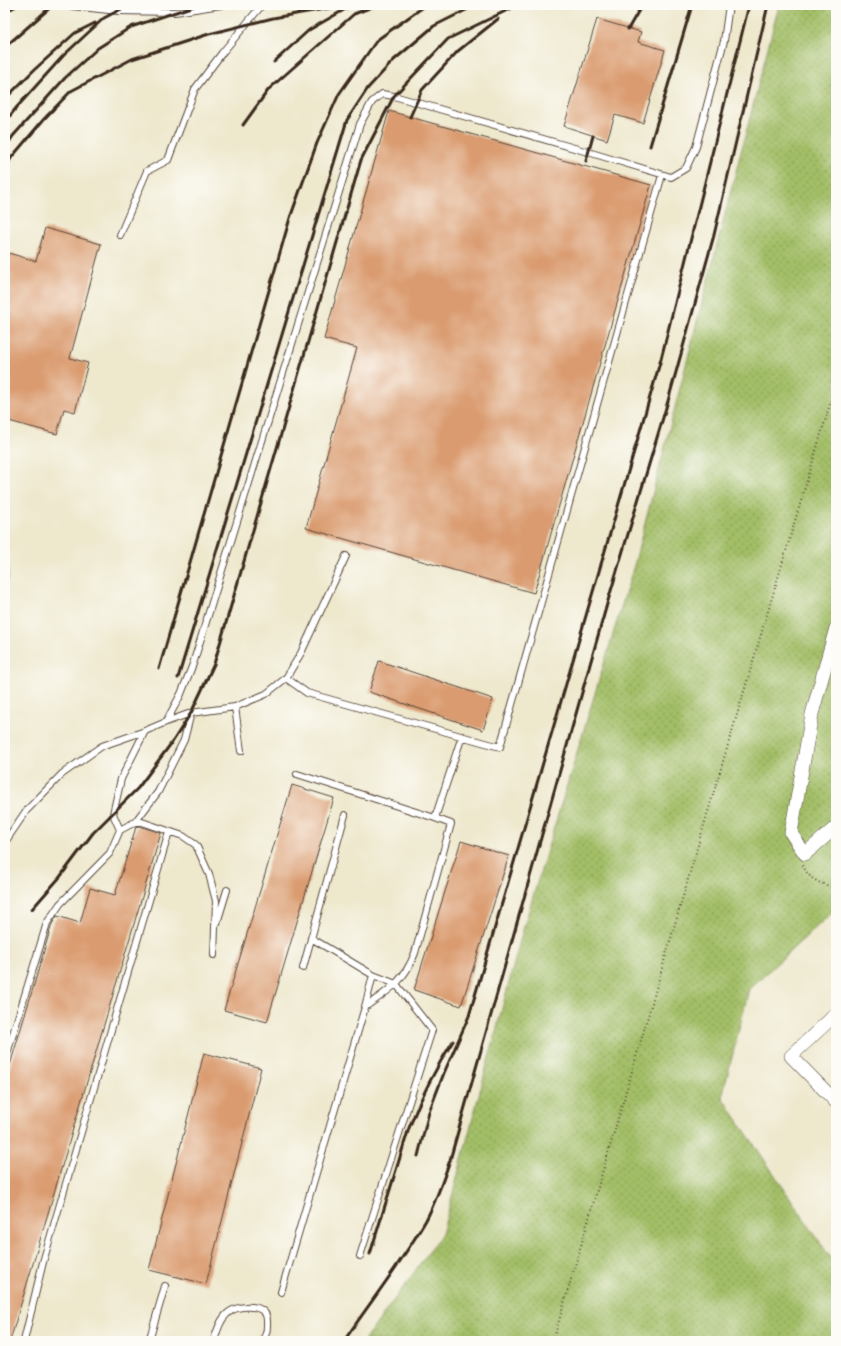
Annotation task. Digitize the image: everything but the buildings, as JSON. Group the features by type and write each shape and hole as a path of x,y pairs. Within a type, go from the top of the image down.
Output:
{"street":[{"path":"836,628 812,714 791,833 805,854 836,827"},
{"path":"836,1014 791,1056 836,1102"}],"lane":[{"path":"63,5 118,11 175,12 221,5"},
{"path":"120,235 147,171 168,160 195,89 222,52 262,5"},
{"path":"166,722 181,694 193,664 360,124 372,102 382,94 394,96 588,152 671,178 686,168 696,147 724,41 729,5"},
{"path":"286,678 307,693 500,747 662,175"},
{"path":"5,842 26,811 62,774 102,746 145,732 166,722 191,713 235,707 266,694 286,678 301,653 346,556"},
{"path":"235,707 241,751"},
{"path":"5,1060 47,923 60,904 110,853 120,830 135,822 158,792 184,740 191,713"},
{"path":"120,830 112,814 121,779 145,732"},
{"path":"434,818 462,736"},
{"path":"297,774 451,824 416,953 410,967 396,984 365,1008"},
{"path":"303,968 345,814"},
{"path":"135,822 142,822 183,836 196,845 209,874 216,901 214,955"},
{"path":"24,1341 43,1262 169,832"},
{"path":"215,933 227,890"},
{"path":"311,938 373,975 396,984 432,1030 360,1256"},
{"path":"281,1292 365,1008 373,975"},
{"path":"149,1341 165,1286"},
{"path":"214,1341 218,1328 229,1312 240,1307 253,1307 263,1311 268,1318 267,1330 262,1341"}],"path":[{"path":"553,1341 701,835 836,384"},
{"path":"805,854 802,865 805,871 818,882 836,888"}],"green space":[{"path":"779,5 836,5 836,909 749,989 722,1097 836,1266 836,1341 364,1341 442,1234 524,926 635,562"}],"railway":[{"path":"5,12 18,5"},
{"path":"5,47 53,5"},
{"path":"5,122 64,55 104,18 129,5"},
{"path":"5,148 13,136 65,78 98,48 131,27 197,5"},
{"path":"5,169 11,158 44,119 71,91 132,59 209,34 273,18 347,5"},
{"path":"243,125 269,89 354,14 377,5"},
{"path":"159,669 290,218 317,143 339,94 377,40 426,5"},
{"path":"178,678 347,120 368,88 394,60 434,26 476,5"},
{"path":"32,909 60,877 93,833 138,788 173,741 191,713 214,664 361,160 394,96 448,39 518,5"},
{"path":"628,29 642,5"},
{"path":"650,146 692,5"},
{"path":"418,1156 429,1112 469,1016 661,359 749,5"},
{"path":"344,1341 417,1236 433,1206 450,1160 607,604 668,401 714,235 768,5"},
{"path":"274,62 309,30 349,7"},
{"path":"410,117 422,90 458,51 498,19"},
{"path":"5,99 34,70 75,33 95,23"},
{"path":"586,161 593,136"},
{"path":"5,517 7,577 5,586"},
{"path":"370,1254 409,1128 429,1083 453,1041"}]}
